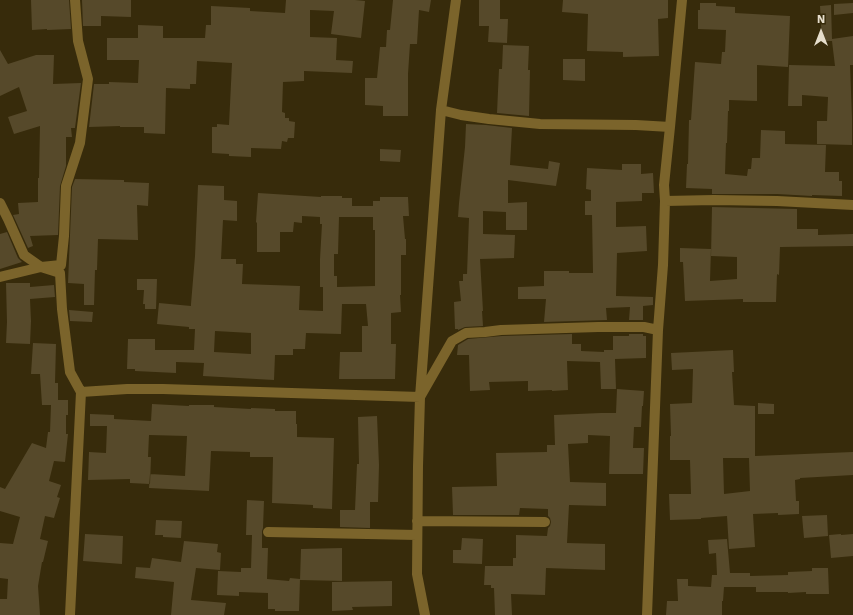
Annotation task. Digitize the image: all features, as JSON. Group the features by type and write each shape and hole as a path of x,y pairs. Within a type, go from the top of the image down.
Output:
{"street":[{"path":"0,277 61,264 64,236 66,186 80,143 88,86 88,79 78,41 75,0"},
{"path":"425,615 417,574 420,397 441,110 456,0"},
{"path":"647,615 658,330 665,202 664,185 682,0"},
{"path":"441,110 460,115 540,124 670,127"},
{"path":"665,202 730,200 853,205"},
{"path":"0,203 24,255 41,268 60,273 62,309 70,372 81,392 70,615"},
{"path":"420,397 452,341 466,333 501,330 598,327 644,327 658,330"},
{"path":"81,392 127,389 163,389 420,397"},
{"path":"417,521 545,522"},
{"path":"268,532 417,536"}],"building":[{"path":"31,0 69,0 71,29 32,30"},
{"path":"82,0 131,0 131,17 101,16 101,26 83,26"},
{"path":"286,0 365,1 361,38 331,34 334,11 310,10 310,37 337,38 336,60 353,61 352,73 304,71 304,81 283,82 282,112 285,113 285,118 289,118 289,121 295,122 294,138 288,138 287,142 282,141 281,149 251,148 251,157 229,156 229,154 212,153 212,127 217,127 217,124 229,125 232,63 197,61 196,84 190,84 190,89 166,88 165,134 144,133 144,127 89,127 94,84 109,84 109,82 138,83 139,60 107,60 107,38 138,38 138,25 163,26 163,38 205,38 206,25 211,25 211,6 250,8 250,11 285,13"},
{"path":"393,0 431,0 429,12 419,10 417,44 410,44 408,116 383,116 383,106 365,105 365,78 377,78 380,47 386,47 387,30 390,30"},
{"path":"479,0 500,0 500,19 508,19 507,43 488,42 489,26 479,26"},
{"path":"563,0 668,0 668,18 658,19 659,56 623,57 623,52 587,51 588,14 562,12"},
{"path":"700,3 716,3 716,6 735,7 735,13 790,16 788,67 757,65 757,101 729,100 725,174 747,176 748,169 751,169 752,158 760,158 761,130 785,131 785,144 826,145 825,172 839,172 839,181 842,181 842,196 712,194 712,189 686,188 689,120 691,120 695,62 721,64 722,52 725,52 726,30 698,29 698,10 700,10"},
{"path":"853,3 853,13 834,15 834,4"},
{"path":"831,5 832,39 853,36 853,65 850,65 852,145 817,144 817,121 827,121 828,97 802,95 802,106 788,106 789,65 835,66 832,41 822,41 820,6"},
{"path":"503,45 529,46 529,116 497,113 499,69 502,69"},
{"path":"0,50 8,64 36,55 54,55 53,84 81,83 75,128 71,128 72,137 66,137 66,166 60,186 58,235 30,236 33,246 28,248 13,215 19,214 18,203 38,202 40,126 14,134 8,117 27,111 19,87 0,96"},
{"path":"563,59 585,59 585,81 563,80"},
{"path":"466,124 512,128 510,165 548,169 549,161 560,163 556,186 508,180 508,203 527,202 527,230 506,230 506,212 483,211 483,234 515,235 514,258 480,259 483,326 465,327 458,330 455,329 454,302 461,301 459,281 463,281 463,274 467,274 469,218 458,217"},
{"path":"380,149 401,150 400,162 380,161"},
{"path":"622,164 641,164 641,174 653,173 654,193 642,193 642,201 616,202 616,227 646,226 647,251 617,253 616,296 653,297 653,305 643,306 643,320 629,320 630,307 606,308 607,320 544,322 546,299 518,299 518,287 544,286 544,271 593,273 592,215 585,215 585,201 591,201 591,190 586,189 587,168 622,170"},
{"path":"75,179 124,180 124,182 149,183 148,206 137,205 138,240 98,239 94,305 84,305 84,284 68,283 72,187"},
{"path":"198,185 224,186 224,200 237,201 237,221 223,220 221,259 236,259 236,264 243,264 242,284 300,286 299,310 323,311 323,287 320,287 322,224 320,224 320,217 302,216 302,223 294,222 293,232 280,232 280,252 257,252 256,222 258,193 321,197 342,196 342,198 352,198 352,206 373,206 373,201 380,201 380,197 408,197 409,216 403,216 406,239 406,255 401,255 401,312 391,313 391,344 396,344 395,379 339,379 340,352 362,352 362,326 368,326 366,304 342,304 341,334 306,333 305,349 293,349 293,355 275,355 274,380 203,376 204,363 176,362 176,373 135,371 135,369 127,369 128,339 155,339 155,350 194,350 195,329 189,329 189,327 157,324 159,303 191,306","holes":["339,217 373,217 373,230 375,230 375,286 337,287 337,276 334,276 334,254 338,254","215,331 251,333 251,354 214,352"]},
{"path":"712,207 797,209 797,229 818,229 818,235 853,234 853,246 780,247 776,302 743,302 743,299 685,301 683,262 680,262 680,248 711,249 710,281 737,279 737,257 711,256"},
{"path":"7,232 18,258 22,262 0,269 0,234"},
{"path":"137,279 157,279 156,309 145,309 145,304 143,304 144,290 137,290"},
{"path":"6,283 30,283 30,287 54,285 55,297 30,299 30,344 6,343"},
{"path":"69,310 93,312 92,322 70,321"},
{"path":"572,334 572,344 581,344 581,351 604,352 604,350 613,350 613,336 643,334 643,336 646,336 646,358 615,359 616,389 601,389 600,362 567,361 568,390 528,391 528,381 489,382 490,390 470,391 469,355 457,355 458,345 468,339 502,336"},
{"path":"33,343 56,344 55,383 58,383 58,400 68,400 66,434 68,434 65,462 54,461 49,481 61,485 57,497 60,498 54,518 45,516 40,539 48,541 42,562 38,586 40,615 0,615 0,599 7,599 8,579 0,578 0,543 13,544 20,517 0,511 0,487 5,489 32,443 46,448 48,432 50,432 51,405 42,405 40,374 31,374"},
{"path":"733,350 734,372 732,372 734,405 755,406 755,456 853,452 853,475 800,478 795,480 796,501 799,501 799,514 753,514 755,547 729,549 727,516 670,520 669,494 691,494 690,460 670,460 670,404 692,403 693,369 672,370 671,353","holes":["723,458 749,458 750,491 724,494"]},
{"path":"617,389 644,391 641,427 634,427 633,448 644,448 643,474 609,474 610,436 588,435 588,443 568,444 570,482 606,483 606,506 569,505 567,543 605,544 605,570 546,568 545,595 511,594 512,615 495,615 494,588 491,588 491,585 484,585 485,566 513,566 513,558 516,558 516,535 547,536 548,528 551,522 548,516 548,509 520,508 519,515 453,515 452,487 497,486 496,453 547,452 547,445 555,445 554,415 616,413"},
{"path":"758,403 774,404 774,414 758,414"},
{"path":"152,404 189,406 214,405 214,407 296,411 297,437 334,438 332,509 313,508 313,505 272,503 273,457 250,457 250,452 211,451 209,491 149,488 149,484 130,483 130,479 88,480 89,452 106,453 107,426 90,426 90,414 114,415 114,419 151,421","holes":["149,435 187,436 185,476 150,474 151,457 148,457"]},
{"path":"377,416 379,465 378,502 370,502 370,528 340,527 340,510 355,510 357,464 359,464 358,417"},
{"path":"247,500 264,501 262,548 268,548 267,579 289,581 290,578 300,579 299,611 275,611 275,609 268,609 268,593 239,592 239,596 217,595 218,571 241,572 241,568 251,568 252,535 246,535"},
{"path":"827,515 828,536 804,538 802,516"},
{"path":"156,520 182,521 181,538 155,535"},
{"path":"85,534 123,536 122,564 83,561"},
{"path":"853,534 853,556 831,558 829,535"},
{"path":"462,538 483,539 482,564 453,563 453,550 461,550"},
{"path":"727,539 730,573 750,573 750,576 788,575 788,572 812,571 812,568 828,568 829,594 806,594 806,592 756,592 756,587 724,587 722,615 666,615 667,601 678,601 677,579 688,579 688,586 711,587 712,575 717,575 716,553 709,554 708,540"},
{"path":"184,541 218,544 217,552 221,553 220,570 196,568 191,600 226,603 224,615 171,615 174,582 135,578 136,567 150,568 152,558 181,562"},
{"path":"342,548 342,581 300,580 301,549"},
{"path":"392,581 392,606 352,607 353,610 332,611 332,582"}]}
